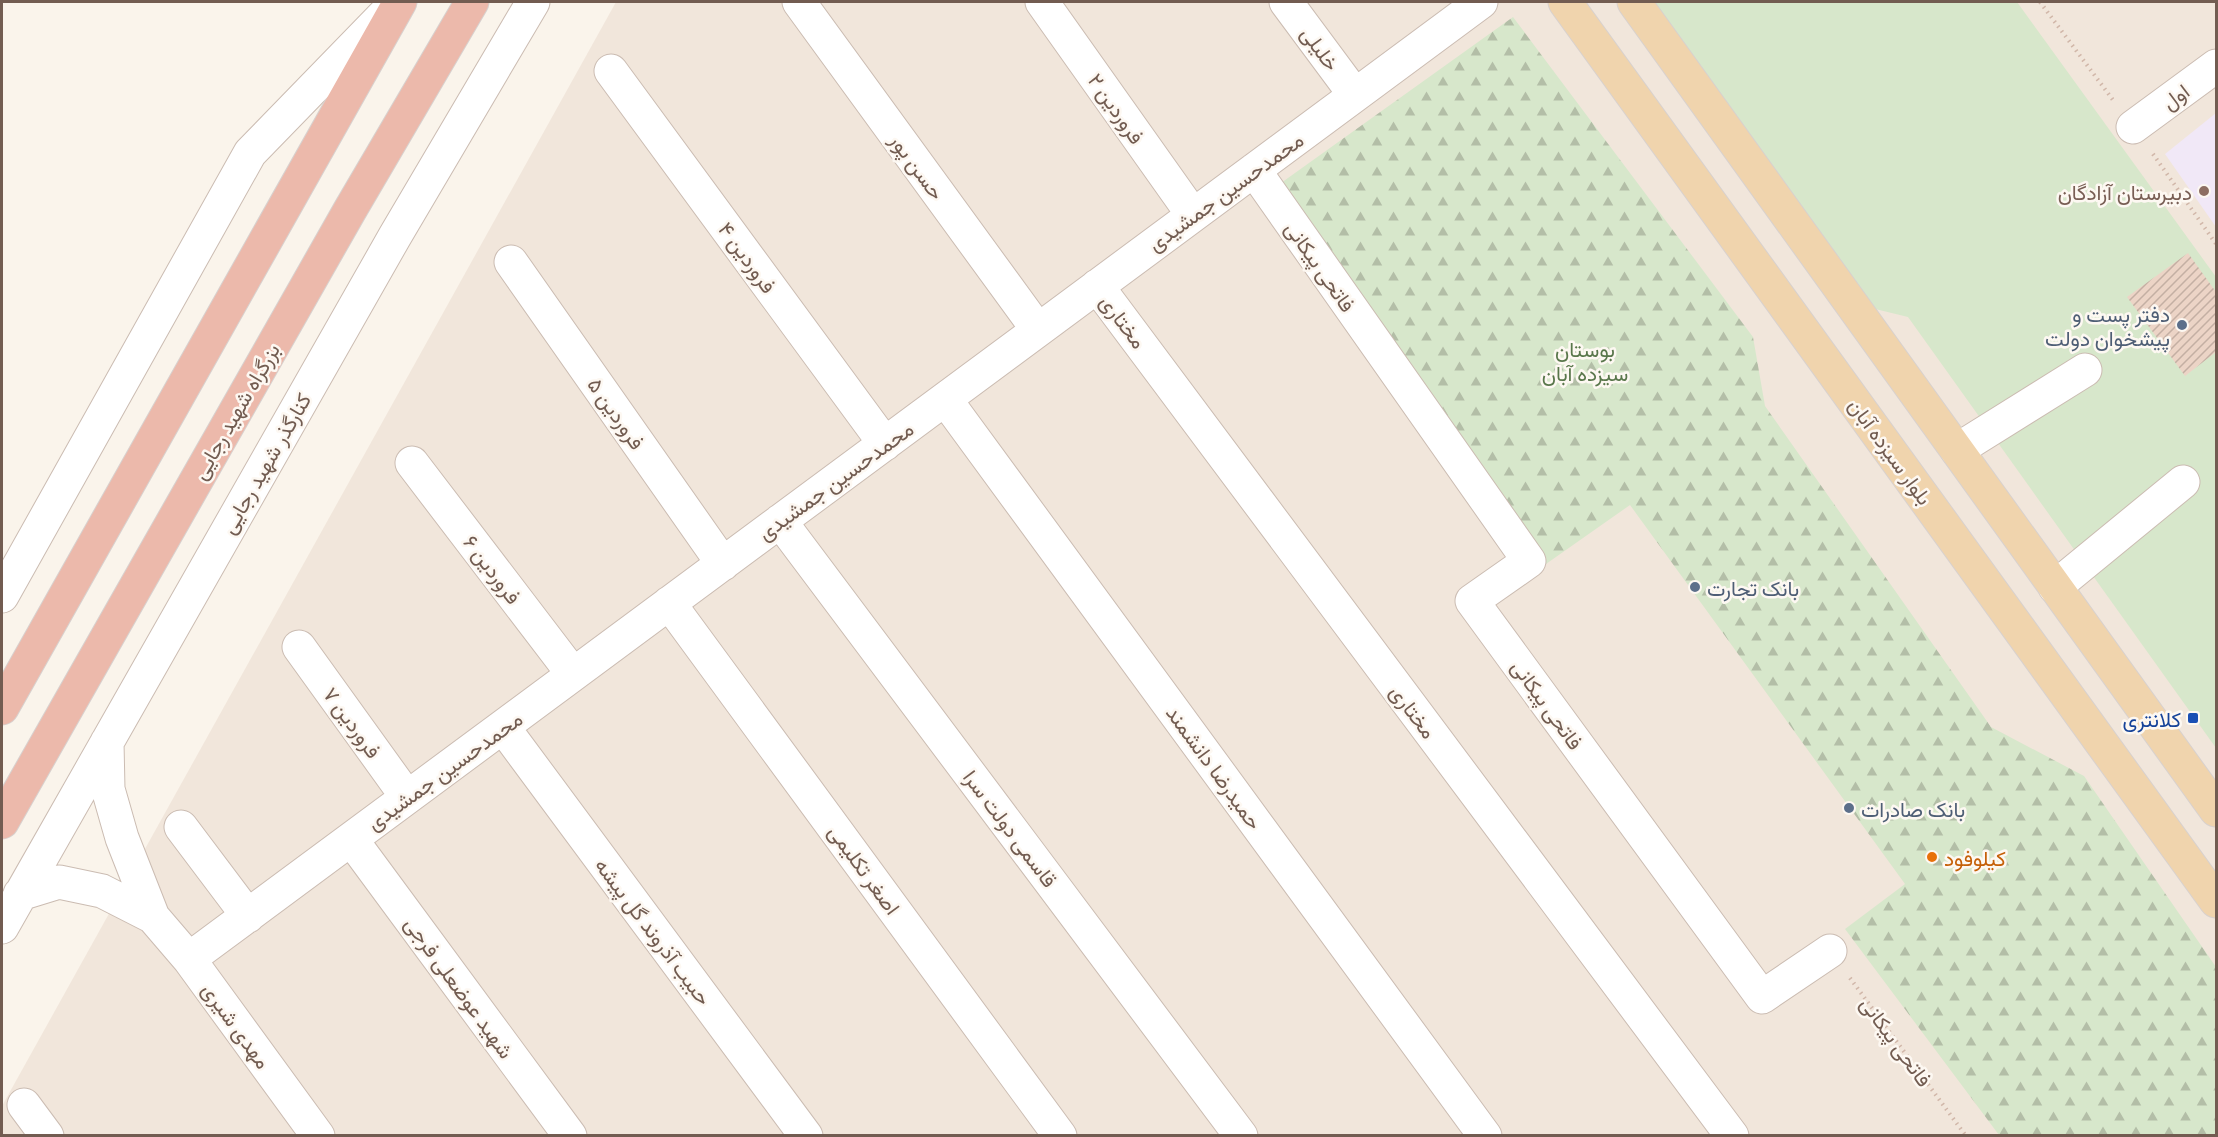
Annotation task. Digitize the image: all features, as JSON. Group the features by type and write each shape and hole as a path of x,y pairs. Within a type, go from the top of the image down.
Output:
{"highway":[{"path":"2,708 399,2"},
{"name":"بزرگراه شهید رجایی","path":"2,822 350,210 472,2"}],"main road":[{"name":"بلوار سیزده آبان","path":"1565,2 2217,901"},
{"path":"1634,2 2217,810"}],"street":[{"path":"2,596 250,153 399,2"},
{"name":"کنارگذر شهید رجایی","path":"2,927 389,246 532,2"},
{"name":"حسن پور","path":"799,2 1038,330"},
{"name":"فروردین ۲","path":"1042,2 1193,215"},
{"name":"خلیلی","path":"1287,2 1355,95"},
{"name":"محمدحسین جمشیدی","path":"189,959 1481,2"},
{"name":"اول","path":"2133,127 2217,66"},
{"name":"فروردین ۴","path":"611,71 885,444"},
{"name":"فاتحی پیکانی","path":"1254,170 1529,561 1472,601 1762,998 1830,951"},
{"name":"فروردین ۵","path":"511,262 723,564"},
{"name":"مختاری","path":"1097,286 1732,1136"},
{"path":"1957,450 2085,370"},
{"name":"حمیدرضا دانشمند","path":"945,399 1485,1136"},
{"name":"فروردین ۶","path":"412,464 573,674"},
{"path":"2055,587 2183,482"},
{"name":"قاسمی دولت سرا","path":"780,521 1241,1136"},
{"name":"اصغر تکلیمی","path":"669,603 1060,1136"},
{"name":"فروردین ۷","path":"299,647 407,797"},
{"name":"حبیب آذروند گل پیشه","path":"503,727 806,1136"},
{"path":"107,741 108,789 122,838 153,917"},
{"path":"181,827 248,916"},
{"name":"شهید عوضعلی فرجی","path":"351,839 570,1136"},
{"path":"20,894 59,882 102,891 153,917"},
{"name":"مهدی شیری","path":"153,917 189,959 318,1136"},
{"path":"24,1105 46,1136"}],"path":[{"path":"2040,2 2217,244"},
{"name":"فاتحی پیکانی","path":"1830,951 1966,1136"}],"shaded area":[{"path":"616,2 2216,2 2216,1135 2,1136 2,1106"},
{"name":"دبیرستان آزادگان","path":"2216,113 2216,227 2165,154"}],"green space":[{"path":"1649,2 2017,2 2216,277 2216,748 1908,317 1863,306"},
{"name":"بوستان سیزده آبان","path":"1513,17 1753,337 1765,406 1991,727 2084,776 2216,967 2216,1135 1999,1135 1845,929 1905,884 1630,505 1546,564 1281,183"}],"building":[{"name":"دفتر پست و پیشخوان دولت","path":"2188,253 2216,292 2216,352 2185,376 2127,297"}],"place":[{"name":"دبیرستان آزادگان","path":"2204,191"},
{"name":"دفتر پست و پیشخوان دولت","path":"2182,325"},
{"name":"بانک تجارت","path":"1695,587"},
{"name":"کلانتری","path":"2193,718"},
{"name":"بانک صادرات","path":"1849,808"},
{"name":"کیلوفود","path":"1932,857"}]}
